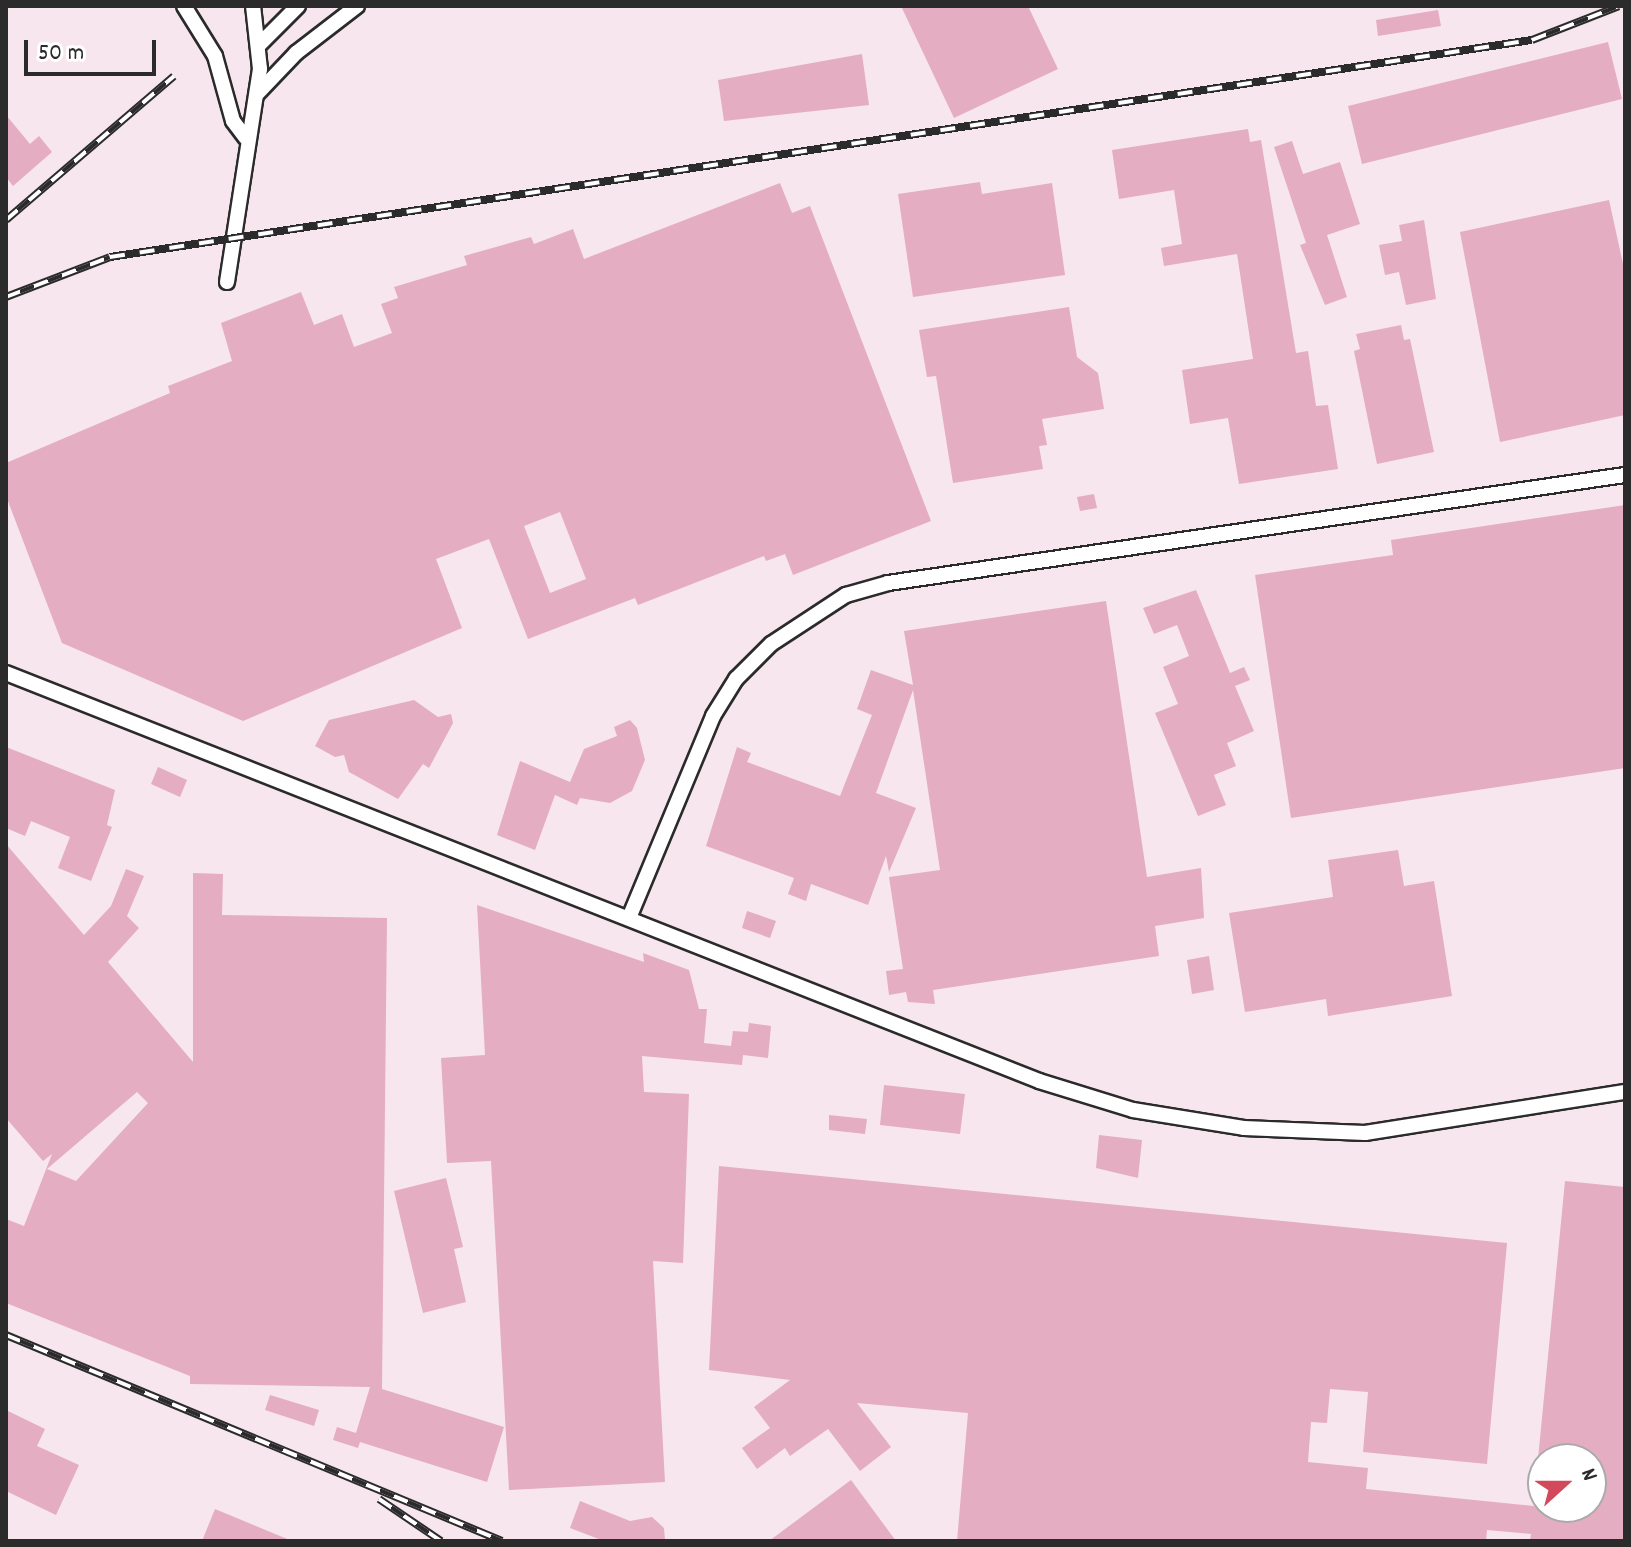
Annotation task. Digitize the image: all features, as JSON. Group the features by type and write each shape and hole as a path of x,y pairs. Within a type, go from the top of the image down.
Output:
{"street":[{"path":"184,6 215,56 233,121 246,138"},
{"path":"227,282 246,138 257,94 260,44 253,6"},
{"path":"260,44 298,6"},
{"path":"257,94 296,53 357,6"},
{"path":"629,918 713,716 736,679 771,644 846,595 888,583 1625,475"},
{"path":"6,673 1039,1081 1133,1110 1244,1128 1365,1133 1625,1092"}],"shaded area":[{"path":"6,6 1625,6 1625,1541 6,1541"}],"building":[{"path":"901,6 1028,6 1058,69 954,118"},
{"path":"1438,10 1441,26 1378,36 1376,20"},
{"path":"1608,42 1622,99 1362,164 1348,106"},
{"path":"862,54 869,105 724,121 718,80"},
{"path":"6,115 30,144 39,136 52,152 13,186 6,177"},
{"path":"1248,129 1250,142 1261,140 1296,353 1308,351 1316,406 1328,405 1338,469 1239,484 1228,418 1190,424 1182,370 1253,359 1237,254 1164,266 1161,248 1182,244 1174,190 1119,199 1112,150"},
{"path":"1292,141 1303,174 1340,162 1360,224 1327,235 1347,297 1325,305 1300,245 1306,243 1274,147"},
{"path":"980,182 982,194 1052,183 1065,275 913,297 898,194"},
{"path":"780,183 792,213 810,206 931,521 793,575 785,554 766,561 764,556 638,605 635,598 528,639 489,539 436,559 462,628 243,721 62,643 6,496 6,463 170,393 168,386 232,361 221,323 301,292 314,325 342,314 354,347 392,333 381,304 398,298 394,287 467,265 464,256 531,237 534,244 573,229 584,259","holes":["560,512 586,579 550,593 524,526"]},
{"path":"1609,200 1625,273 1625,415 1500,442 1460,232"},
{"path":"1424,220 1436,299 1406,305 1399,272 1385,275 1379,245 1402,241 1399,225"},
{"path":"1069,307 1077,357 1098,373 1104,409 1042,419 1047,445 1039,446 1043,469 953,483 936,376 927,377 919,330"},
{"path":"1401,325 1404,340 1410,339 1434,452 1377,464 1354,351 1360,349 1356,334"},
{"path":"1094,494 1097,508 1080,511 1077,497"},
{"path":"1625,505 1625,768 1291,818 1255,575 1393,555 1391,540"},
{"path":"1196,590 1230,673 1244,667 1250,680 1235,686 1254,731 1227,743 1236,766 1214,775 1226,805 1198,816 1155,713 1178,704 1163,667 1189,656 1177,625 1154,634 1143,608"},
{"path":"1106,601 1147,877 1201,868 1204,918 1155,926 1159,956 933,990 935,1004 908,1002 906,992 889,995 886,971 903,969 889,877 940,870 913,690 876,793 916,808 889,872 886,856 868,905 811,884 806,901 788,894 794,878 706,846 737,747 751,753 747,762 840,796 872,715 857,709 871,670 913,685 904,631"},
{"path":"414,700 438,717 451,714 453,723 429,768 423,764 398,799 349,772 344,755 335,757 315,746 329,720"},
{"path":"630,720 637,728 645,760 632,791 610,803 580,798 577,805 555,795 535,850 497,835 520,761 570,782 584,749 617,736 614,727"},
{"path":"6,747 115,790 107,825 112,827 91,881 58,868 70,837 31,821 25,836 6,828"},
{"path":"158,767 187,780 180,797 151,784"},
{"path":"6,844 84,935 111,906 126,869 144,876 127,916 139,928 108,962 193,1062 193,873 223,874 222,915 387,918 382,1389 504,1427 487,1482 360,1442 358,1448 333,1440 337,1427 356,1433 370,1387 190,1384 190,1376 6,1303 6,1219 24,1226 52,1154 43,1161 6,1118","holes":["137,1092 148,1103 76,1181 47,1169"]},
{"path":"1398,850 1404,886 1434,881 1452,996 1328,1016 1326,999 1245,1012 1229,913 1333,897 1328,860"},
{"path":"477,905 644,962 643,953 689,970 699,1009 707,1009 704,1043 731,1046 733,1031 748,1032 749,1023 771,1026 768,1058 743,1055 742,1065 642,1056 644,1092 689,1094 683,1263 653,1261 665,1482 509,1490 491,1161 447,1163 441,1058 485,1055"},
{"path":"747,911 776,921 770,938 742,928"},
{"path":"1209,956 1214,990 1192,994 1187,960"},
{"path":"884,1085 965,1094 960,1134 880,1125"},
{"path":"829,1115 867,1119 865,1134 829,1130"},
{"path":"1099,1135 1142,1140 1138,1178 1096,1168"},
{"path":"719,1166 1507,1243 1487,1464 1363,1452 1368,1392 1330,1389 1327,1423 1311,1422 1308,1462 1368,1468 1366,1489 1527,1505 1527,1523 1607,1523 1607,1443 1540,1443 1565,1181 1625,1187 1625,1541 1530,1541 1531,1534 1487,1530 1486,1541 957,1541 968,1413 857,1403 891,1447 860,1471 828,1429 790,1456 785,1448 757,1469 742,1448 770,1428 754,1407 790,1380 709,1370"},
{"path":"446,1178 463,1247 454,1249 466,1302 423,1313 394,1191"},
{"path":"270,1395 319,1410 314,1426 265,1410"},
{"path":"6,1410 45,1429 37,1446 79,1465 56,1515 6,1491"},
{"path":"851,1480 896,1541 769,1541"},
{"path":"580,1501 630,1521 652,1517 664,1528 665,1541 604,1541 570,1528"},
{"path":"215,1509 292,1541 202,1541"}],"railway":[{"path":"6,297 110,257 1532,40 1619,6"},
{"path":"6,220 174,76"},
{"path":"6,1335 502,1541"},
{"path":"379,1499 441,1541"}]}
